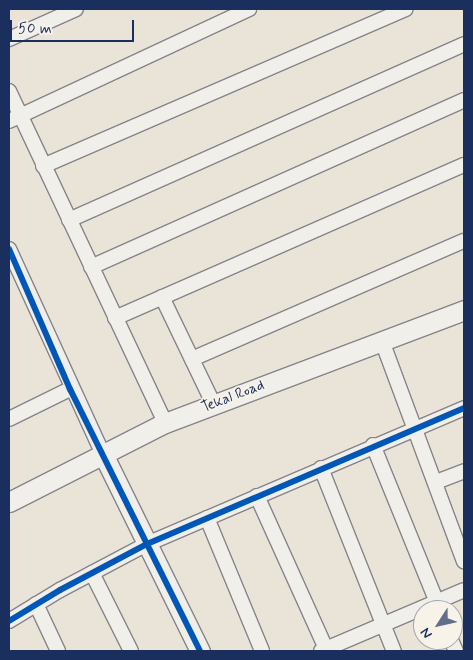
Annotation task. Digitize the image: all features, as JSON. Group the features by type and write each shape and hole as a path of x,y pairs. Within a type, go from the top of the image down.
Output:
{"main road":[{"name":"Tekal Road","path":"9,502 165,423 464,310"},
{"path":"103,454 200,651"}],"street":[{"path":"9,39 76,9"},
{"path":"14,119 249,9"},
{"path":"43,166 406,9"},
{"path":"69,220 464,44"},
{"path":"9,91 14,119 43,166 165,423"},
{"path":"91,267 464,100"},
{"path":"115,318 464,165"},
{"path":"192,359 464,241"},
{"path":"9,249 70,389 103,454"},
{"path":"162,297 214,404"},
{"path":"382,341 460,540 464,561"},
{"path":"9,419 70,389"},
{"path":"9,621 36,604 147,544 373,445 464,408"},
{"path":"373,445 436,600"},
{"path":"320,468 394,651"},
{"path":"436,482 464,471"},
{"path":"257,496 325,650 413,615"},
{"path":"207,518 262,651"},
{"path":"92,573 131,651"},
{"path":"447,600 464,590"},
{"path":"36,604 58,651"}],"cycle path":[{"path":"9,249 70,389 200,651"},
{"path":"9,621 60,590 147,544 464,408"}]}
